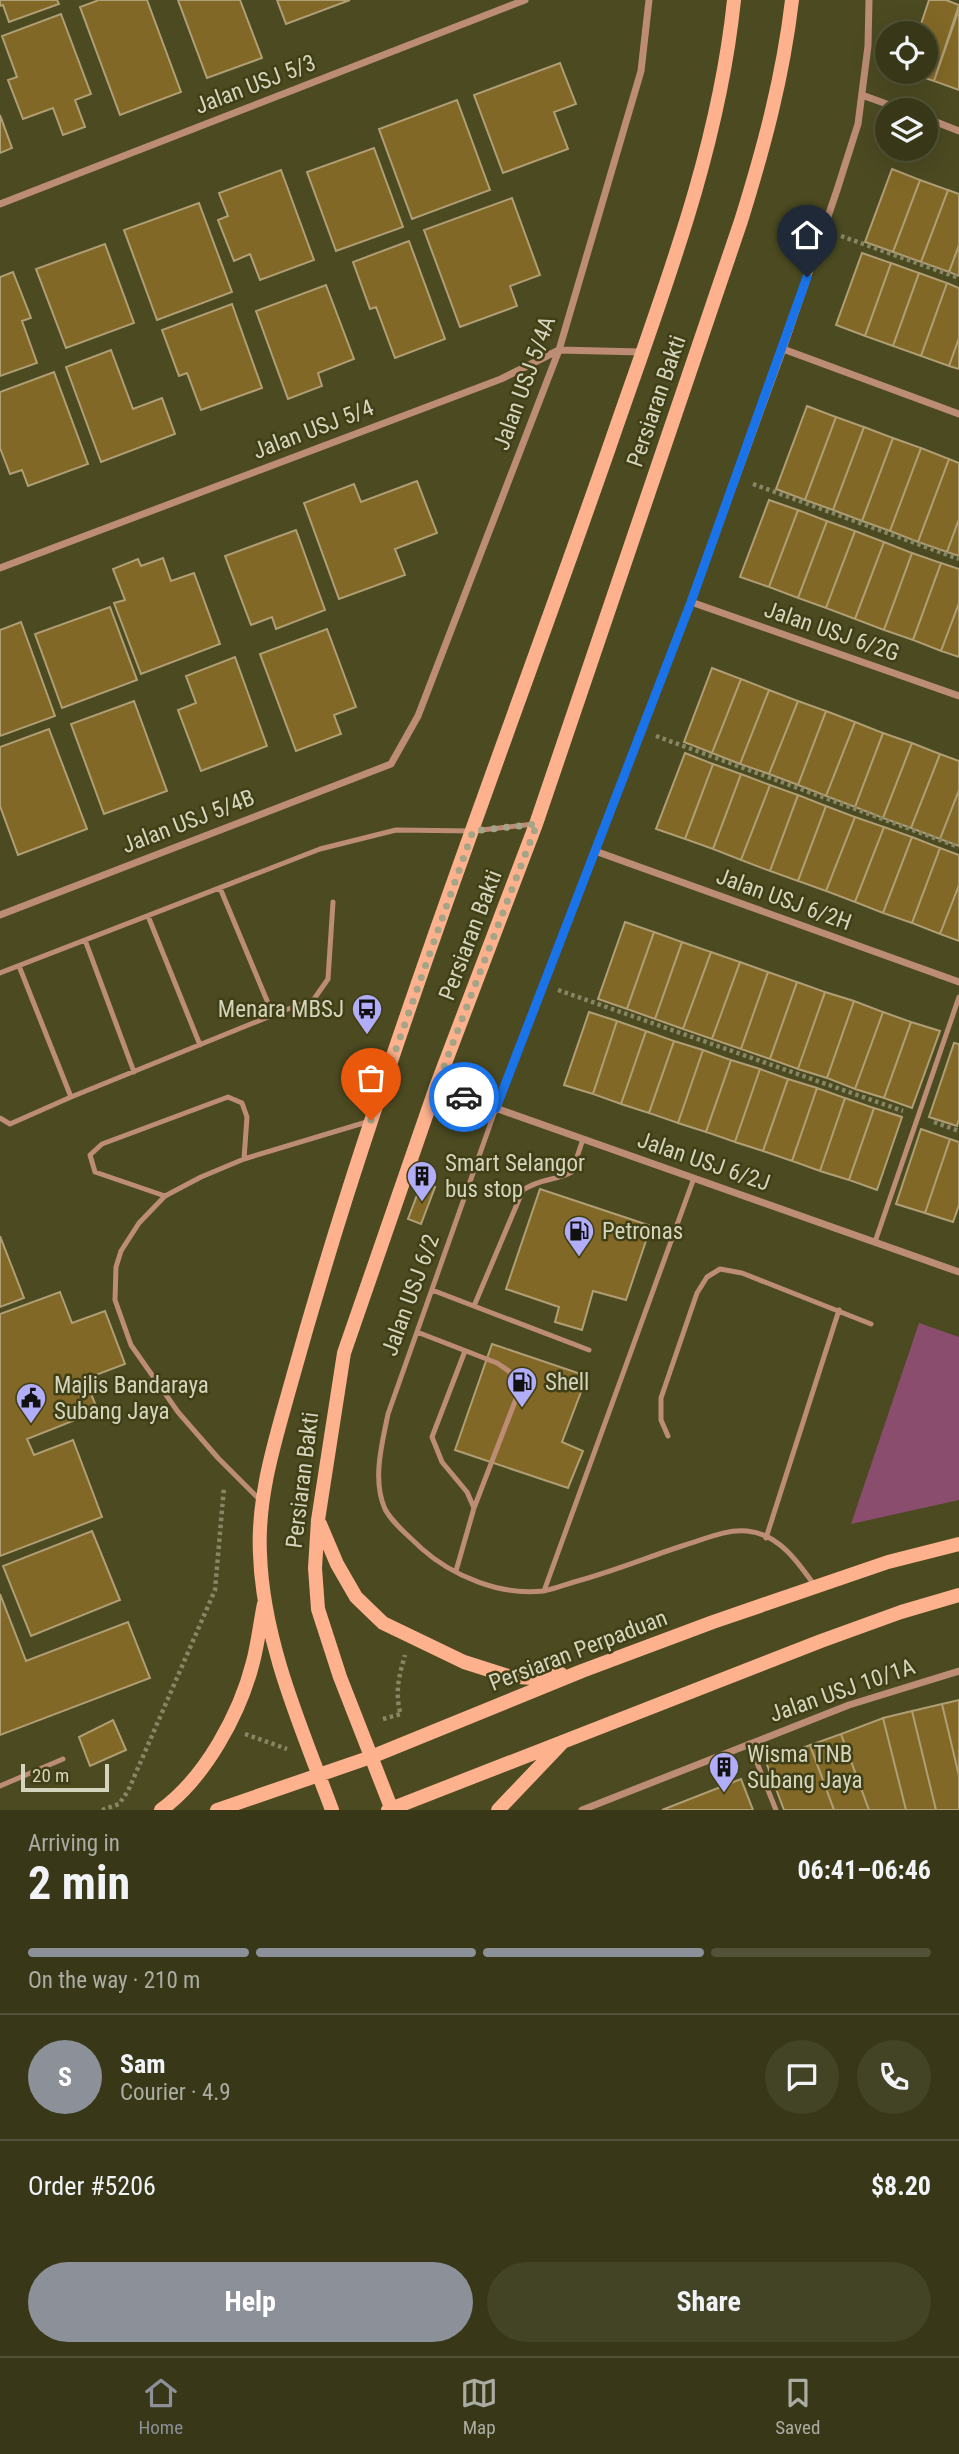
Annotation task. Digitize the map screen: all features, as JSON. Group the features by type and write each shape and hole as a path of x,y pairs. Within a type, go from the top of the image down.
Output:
{"street":[{"name":"Jalan USJ 5/3","path":"0,204 525,0"},
{"name":"Jalan USJ 5/4A","path":"391,764 418,716 559,350 641,71 649,0"},
{"name":"Persiaran Bakti","path":"332,1810 288,1696 265,1598 260,1555 261,1501 318,1286 371,1120 540,647 697,188 717,107 734,0"},
{"name":"Persiaran Bakti","path":"390,1810 340,1677 318,1609 315,1568 318,1520 344,1353 436,1087 537,824 737,234 767,139 785,57 792,0"},
{"name":"Jalan USJ 6/2","path":"496,1108 691,602 783,349 855,134 868,46 869,0"},
{"path":"862,95 875,100"},
{"path":"938,123 959,131"},
{"path":"783,349 959,414"},
{"name":"Jalan USJ 5/4","path":"0,568 501,379 559,350 642,352"},
{"name":"Jalan USJ 6/2G","path":"691,602 959,696"},
{"name":"Jalan USJ 5/4B","path":"0,915 391,764"},
{"name":"Jalan USJ 6/2H","path":"596,851 959,982"},
{"name":"Jalan USJ 6/2J","path":"436,1087 959,1272"},
{"path":"318,1520 337,1564 356,1597 383,1623 464,1662 508,1676 531,1678 582,1671"},
{"name":"Persiaran Perpaduan","path":"217,1810 371,1757 582,1671 815,1587 888,1562 959,1544"},
{"path":"390,1810 856,1629 959,1595"},
{"path":"161,1810 201,1771 241,1700 253,1662 265,1598"},
{"name":"Jalan USJ 10/1A","path":"582,1810 849,1704 959,1671"},
{"path":"498,1810 565,1740"}],"lane":[{"path":"0,973 320,849 366,836 396,830 473,831 537,824"},
{"path":"220,888 273,1016"},
{"path":"0,1118 10,1124 314,999 328,979 333,902"},
{"path":"148,916 200,1045"},
{"path":"85,940 134,1072"},
{"path":"19,966 71,1097"},
{"path":"875,1242 959,997"},
{"path":"165,1196 95,1172 90,1155 102,1144 228,1097 243,1102 247,1117 244,1159"},
{"name":"Jalan USJ 6/2","path":"496,1108 388,1415 379,1483 386,1509 402,1530 427,1553 463,1576 508,1591 544,1591 723,1533 748,1531 776,1541 797,1559 815,1587"},
{"path":"261,1501 226,1467 178,1412 131,1345 115,1300 116,1267 121,1251 139,1223 165,1196 244,1159 371,1120"},
{"path":"474,1306 523,1190 536,1182 562,1177 572,1172 583,1139"},
{"path":"544,1591 694,1178"},
{"path":"668,1436 661,1420 661,1398 696,1293 707,1277 720,1269 742,1273 871,1324"},
{"path":"432,1290 589,1350"},
{"path":"766,1538 839,1310"},
{"path":"417,1332 497,1363 516,1376 519,1391 474,1508 456,1571"},
{"path":"465,1351 432,1437 442,1462 467,1492 474,1508"},
{"path":"749,1743 776,1810"},
{"path":"0,1786 63,1759"}],"path":[{"path":"823,229 959,278"},
{"path":"736,478 959,559"},
{"path":"642,731 959,847"},
{"path":"544,985 959,1131"},
{"path":"102,1810 119,1804 128,1791 215,1590 226,1467"},
{"path":"403,1719 396,1697 406,1653"},
{"path":"383,1719 400,1712"},
{"path":"241,1733 292,1751"}],"shaded area":[{"path":"919,1323 959,1337 959,1500 851,1524"}],"building":[{"path":"0,0 57,0 59,4 9,22 3,5 0,6"},
{"path":"99,0 147,0 181,92 120,115 80,7"},
{"path":"178,0 240,0 262,58 207,78"},
{"path":"277,0 350,0 286,24"},
{"path":"929,0 946,0 959,5 938,69 938,21 922,21"},
{"path":"959,9 959,90 938,82 938,69"},
{"path":"61,14 91,94 75,100 85,127 63,135 53,108 23,119 8,80 17,77 2,36"},
{"path":"560,63 576,104 554,112 568,149 503,173 474,95"},
{"path":"457,100 490,190 412,219 379,129"},
{"path":"0,115 12,148 0,153"},
{"path":"374,148 403,227 336,251 307,172"},
{"path":"892,169 920,180 893,252 865,242"},
{"path":"281,170 314,260 260,280 250,254 234,261 218,220 228,216 219,193"},
{"path":"920,180 948,190 921,262 893,252"},
{"path":"948,190 959,194 959,245 949,272 921,262"},
{"path":"512,198 540,275 510,286 517,306 460,327 424,230"},
{"path":"199,203 232,292 157,320 124,230"},
{"path":"409,241 445,339 395,358 376,307 370,309 353,262"},
{"path":"105,244 134,323 66,348 36,269"},
{"path":"959,245 959,276 949,272"},
{"path":"862,253 891,263 865,336 836,325"},
{"path":"891,263 919,273 893,346 865,336"},
{"path":"13,272 31,318 22,321 37,363 0,376 0,277"},
{"path":"919,273 947,283 921,356 893,346"},
{"path":"947,283 959,288 959,338 949,366 921,356"},
{"path":"326,285 354,359 318,373 322,386 288,399 256,311"},
{"path":"232,304 262,388 201,410 187,373 179,376 162,330"},
{"path":"959,338 959,369 949,366"},
{"path":"111,350 133,409 162,398 175,434 101,462 66,367"},
{"path":"54,372 88,464 28,486 22,470 10,474 0,448 0,392"},
{"path":"807,406 836,417 805,500 776,489"},
{"path":"836,417 864,427 833,510 805,500"},
{"path":"864,427 893,438 862,521 833,510"},
{"path":"893,438 921,448 890,531 862,521"},
{"path":"921,448 949,459 918,542 890,531"},
{"path":"949,459 959,463 959,519 947,552 918,542"},
{"path":"417,481 437,533 395,549 405,575 339,599 304,503 354,484 361,502"},
{"path":"769,500 798,510 769,587 740,577"},
{"path":"798,510 827,521 798,598 769,587"},
{"path":"959,519 959,556 947,552"},
{"path":"827,521 855,531 826,608 798,598"},
{"path":"296,530 325,610 276,629 272,617 251,625 225,556"},
{"path":"855,531 884,542 855,619 826,608"},
{"path":"884,542 912,553 884,630 855,619"},
{"path":"912,553 941,563 913,640 884,630"},
{"path":"163,558 171,581 194,573 220,644 141,674 114,603 125,600 113,569 138,559 141,566"},
{"path":"941,563 959,569 959,603 941,651 913,640"},
{"path":"959,603 959,657 941,651"},
{"path":"110,607 137,680 62,708 35,634"},
{"path":"21,622 55,716 0,736 0,630"},
{"path":"327,629 356,707 334,715 341,734 296,751 260,654"},
{"path":"235,657 267,746 201,771 178,710 196,703 186,676"},
{"path":"712,668 741,679 712,753 684,742"},
{"path":"741,679 769,690 740,764 712,753"},
{"path":"769,690 798,701 769,774 740,764"},
{"path":"134,701 167,791 104,814 71,724"},
{"path":"798,701 826,711 798,785 769,774"},
{"path":"826,711 855,722 826,796 798,785"},
{"path":"855,722 883,733 855,807 826,796"},
{"path":"49,729 87,829 18,855 0,806 0,747"},
{"path":"883,733 912,743 883,818 855,807"},
{"path":"912,743 940,754 911,828 883,818"},
{"path":"685,753 713,764 685,839 656,829"},
{"path":"940,754 959,761 959,790 940,839 911,828"},
{"path":"713,764 741,774 713,849 685,839"},
{"path":"741,774 770,785 741,860 713,849"},
{"path":"770,785 798,795 770,871 741,860"},
{"path":"959,790 959,846 940,839"},
{"path":"798,795 826,806 798,881 770,871"},
{"path":"826,806 855,817 826,891 798,881"},
{"path":"855,817 884,827 855,902 826,891"},
{"path":"884,827 912,837 883,913 855,902"},
{"path":"912,837 940,848 912,923 883,913"},
{"path":"940,848 959,855 959,885 940,934 912,923"},
{"path":"959,885 959,941 940,934"},
{"path":"625,922 654,932 627,1009 598,999"},
{"path":"654,932 682,942 655,1019 627,1009"},
{"path":"682,942 711,952 683,1029 655,1019"},
{"path":"711,952 740,962 712,1039 683,1029"},
{"path":"740,962 768,972 741,1049 712,1039"},
{"path":"768,972 797,982 770,1059 741,1049"},
{"path":"797,982 825,992 798,1069 770,1059"},
{"path":"825,992 854,1001 827,1078 798,1069"},
{"path":"854,1001 883,1012 855,1089 827,1078"},
{"path":"589,1012 617,1021 593,1094 564,1085"},
{"path":"883,1012 911,1022 884,1098 855,1089"},
{"path":"617,1021 646,1031 621,1104 593,1094"},
{"path":"911,1022 940,1031 912,1108 884,1098"},
{"path":"646,1031 674,1041 649,1113 621,1104"},
{"path":"674,1041 703,1050 678,1123 649,1113"},
{"path":"954,1043 959,1044 957,1126 929,1117"},
{"path":"703,1050 731,1060 706,1132 678,1123"},
{"path":"731,1060 760,1069 735,1142 706,1132"},
{"path":"760,1069 788,1079 763,1151 735,1142"},
{"path":"788,1079 817,1088 792,1161 763,1151"},
{"path":"817,1088 845,1098 820,1171 792,1161"},
{"path":"845,1098 874,1108 849,1180 820,1171"},
{"path":"874,1108 902,1117 877,1190 849,1180"},
{"path":"921,1129 950,1139 925,1213 896,1204"},
{"path":"950,1139 959,1142 959,1205 953,1222 925,1213"},
{"name":"Smart Selangor bus stop","path":"422,1182 435,1187 421,1224 408,1219"},
{"name":"Petronas","path":"540,1189 651,1226 626,1300 593,1291 582,1330 555,1322 559,1307 506,1289"},
{"path":"0,1236 24,1298 0,1307"},
{"name":"Majlis Bandaraya Subang Jaya","path":"60,1292 72,1323 105,1311 125,1364 85,1379 98,1411 27,1439 34,1455 73,1440 102,1517 0,1556 0,1314"},
{"name":"Shell","path":"492,1344 587,1376 562,1442 583,1451 568,1488 455,1450"},
{"path":"92,1531 120,1600 31,1636 3,1566"},
{"path":"0,1594 26,1661 128,1622 150,1678 0,1735"},
{"path":"959,1700 959,1776 942,1704"},
{"path":"942,1704 959,1776 959,1810 936,1810 912,1711"},
{"path":"912,1711 936,1810 906,1810 883,1718"},
{"path":"883,1718 906,1810 869,1810 841,1734"},
{"path":"113,1720 126,1750 90,1766 79,1737"},
{"path":"841,1734 869,1810 834,1810 810,1745"},
{"path":"810,1745 834,1810 784,1810 766,1762"},
{"name":"Wisma TNB Subang Jaya","path":"741,1779 753,1810 662,1810"}],"way so far":[{"path":"371,1120 473,831 537,824 436,1087 464,1097"}],"place":[{"name":"Menara MBSJ","path":"367,1036"},
{"name":"Smart Selangor bus stop","path":"422,1203"},
{"name":"Petronas","path":"579,1258"},
{"name":"Shell","path":"522,1409"},
{"name":"Majlis Bandaraya Subang Jaya","path":"31,1425"},
{"name":"Wisma TNB Subang Jaya","path":"724,1794"}],"route":[{"path":"464,1097 496,1108 691,602 807,277"}]}
